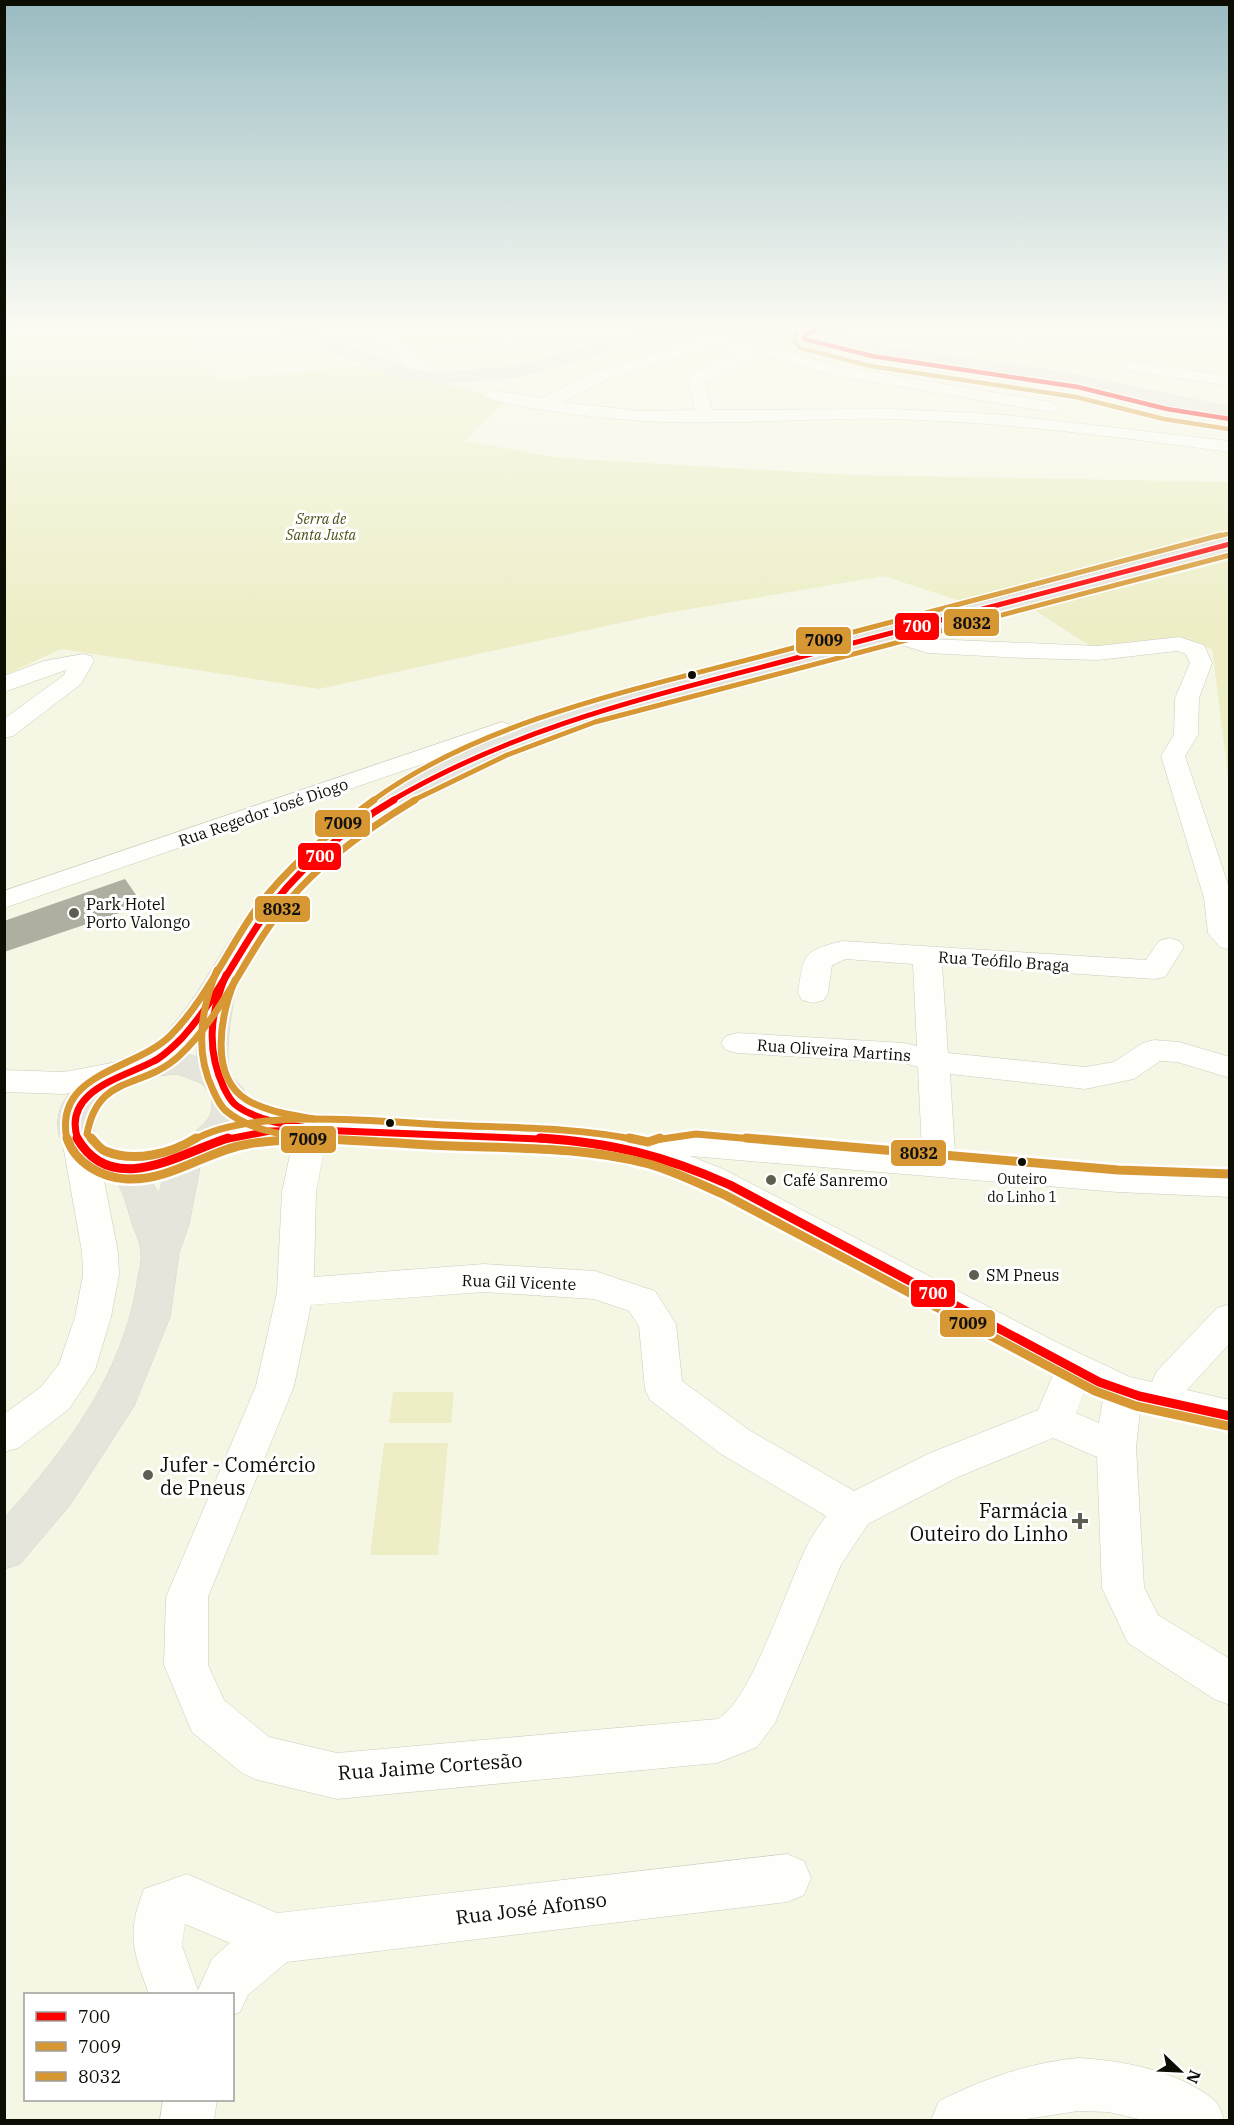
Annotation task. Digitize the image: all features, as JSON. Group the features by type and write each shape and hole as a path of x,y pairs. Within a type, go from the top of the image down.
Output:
{"main road":[{"path":"219,987 212,1037 223,1089 225,1122 197,1150 154,1166 124,1167 98,1160 78,1135 76,1114 89,1095 137,1068 185,1034 219,987 269,908 320,856 352,828 419,784 520,736 592,712 1230,544"},
{"path":"137,1068 187,1064 223,1089"},
{"path":"4,1550 56,1492 114,1406 151,1317 160,1253 197,1150"},
{"path":"124,1167 142,1196 160,1253"}],"street":[{"path":"1120,428 1167,439 1230,447"},
{"path":"890,634 928,646 1098,653 1179,644 1197,650 1201,663 1187,698 1186,735 1173,756 1218,898 1222,933 1230,941"},
{"path":"4,685 31,671 60,662 83,661 73,679 4,731"},
{"name":"Rua Regedor José Diogo","path":"4,900 502,729 520,736"},
{"name":"Rua Teófilo Braga","path":"939,1165 931,1058 927,956 1155,970 1169,947"},
{"path":"813,993 818,960 842,950 927,956"},
{"name":"Rua Oliveira Martins","path":"737,1042 904,1053 931,1058 942,1063 1085,1078 1123,1071 1154,1050 1179,1052 1230,1068"},
{"path":"4,1081 36,1086 84,1082 137,1068"},
{"path":"223,1089 273,1123 312,1129 557,1140 612,1145 649,1153 711,1178 757,1201 1074,1369 1123,1392 1230,1416"},
{"path":"4,1091 34,1098 52,1106 78,1135 100,1252 101,1275 87,1338 76,1370 55,1398 4,1436"},
{"path":"197,1150 244,1134 312,1129"},
{"name":"Rua Jaime Cortesão","path":"312,1129 299,1192 295,1292 275,1386 188,1597 186,1665 208,1716 258,1757 337,1776 717,1741 741,1731 759,1708 824,1555 853,1511"},
{"path":"649,1153 670,1146 694,1144 1117,1180 1216,1184 1230,1163"},
{"name":"Rua Gil Vicente","path":"295,1292 484,1278 595,1285 642,1301 657,1324 664,1389 735,1442 853,1511"},
{"path":"1163,1400 1172,1382 1223,1332"},
{"path":"1053,1421 1074,1369"},
{"path":"1123,1392 1116,1447 1124,1588 1143,1629 1230,1684"},
{"path":"853,1511 944,1465 1053,1421 1116,1447"},
{"name":"Rua José Afonso","path":"276,1938 787,1878"},
{"path":"173,1993 157,1946 162,1907 187,1899 276,1938 230,1977 223,1993"},
{"path":"958,2121 987,2104 1051,2086 1094,2083 1143,2093 1197,2121"},
{"path":"187,2121 190,2101"}],"green space":[{"name":"Serra de Santa Justa","path":"4,428 477,428 464,441 560,458 852,475 1229,482 1229,533 960,601 884,576 661,614 319,689 61,649 5,675"},
{"path":"1229,561 1229,783 1212,649 1178,637 1092,647 1034,610"},
{"path":"393,1392 454,1392 451,1423 389,1423"},
{"path":"384,1443 448,1443 438,1555 370,1555"}],"building":[{"name":"Park Hotel Porto Valongo","path":"125,879 143,905 4,952 4,921"}],"transit line":[{"name":"7009","path":"1223,428 1228,429"},
{"name":"7009","path":"1227,534 589,702 478,744 426,769 378,797 333,830 291,869 254,913 187,1016 162,1043 149,1052 106,1071 82,1087 72,1099 66,1116 65,1129 73,1151 81,1160 102,1173 126,1179 157,1176 216,1153 247,1144 292,1140 535,1148 588,1152 640,1162 673,1172 725,1195 1095,1391 1136,1406 1228,1426"},
{"name":"700","path":"1230,544 592,712 536,731 432,777 385,805 340,838 299,875 262,919 186,1034 168,1052 156,1060 102,1084 91,1092 82,1103 76,1118 75,1129 83,1147 90,1154 108,1165 128,1169 159,1165 232,1137 293,1130 563,1140 640,1151 674,1161 730,1185 1099,1382 1139,1396 1230,1416"},
{"name":"8032","path":"1230,555 595,722 507,755 422,795 345,847 310,879 278,914 231,987 180,1055 167,1066 109,1092 98,1102 90,1115 87,1134 103,1151 139,1157 180,1148 207,1132 242,1124 311,1119 558,1130 613,1135 648,1142 668,1136 696,1134 1118,1170 1230,1174"},
{"name":"7009","path":"217,970 206,1000 201,1049 208,1080 221,1105 244,1122 278,1133 312,1139"},
{"name":"700","path":"226,975 216,1003 211,1033 214,1062 229,1099 238,1107 258,1117 313,1129"},
{"name":"8032","path":"235,980 226,1007 221,1038 225,1069 230,1082 239,1094 254,1104 314,1119"}],"place":[{"name":"Park Hotel Porto Valongo","path":"74,913"},
{"name":"Outeiro do Linho 1","path":"1022,1162"},
{"name":"Café Sanremo","path":"771,1180"},
{"name":"SM Pneus","path":"974,1275"},
{"name":"Jufer - Comércio de Pneus","path":"148,1475"},
{"name":"Farmácia Outeiro do Linho","path":"1080,1521"}]}
